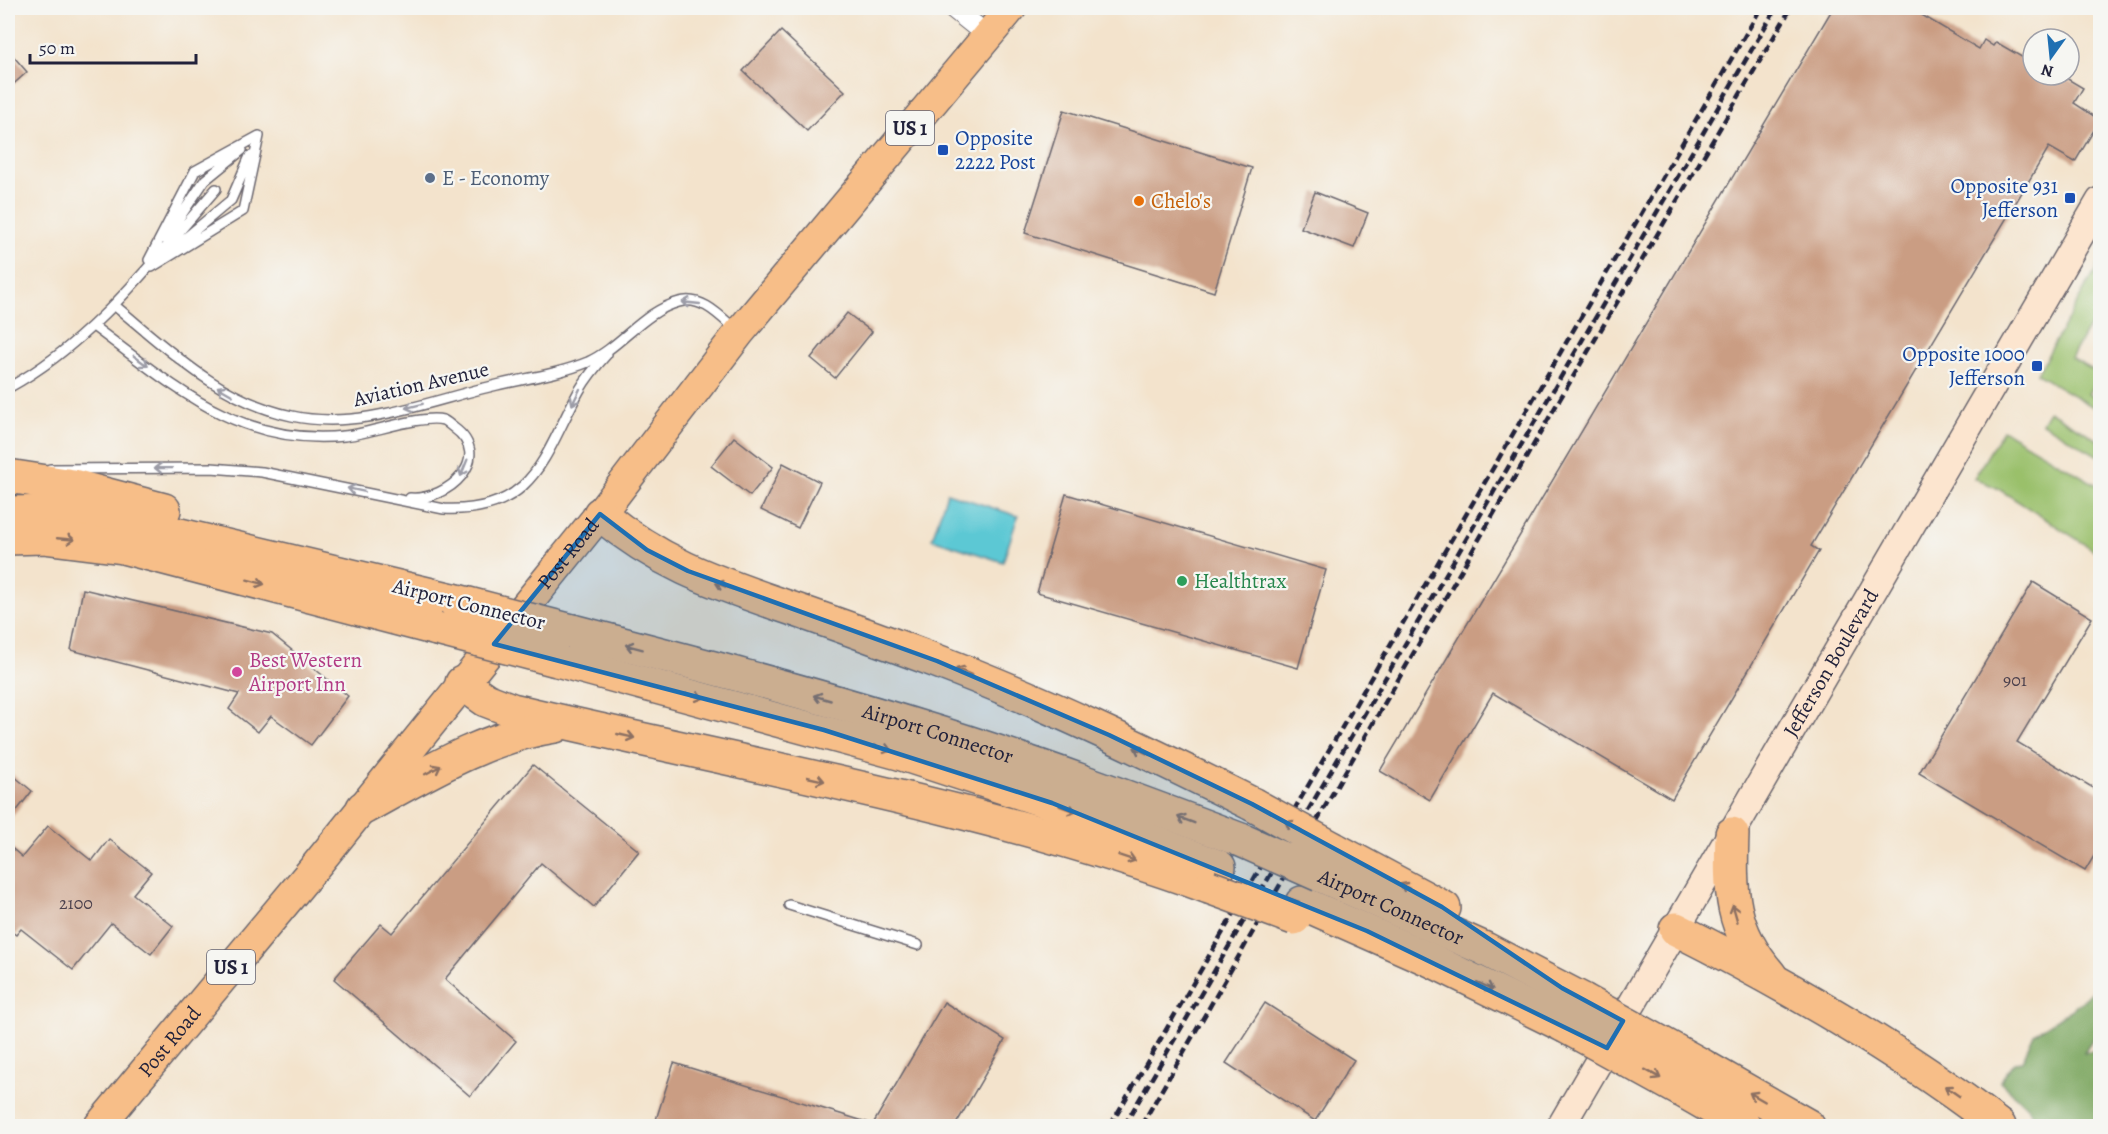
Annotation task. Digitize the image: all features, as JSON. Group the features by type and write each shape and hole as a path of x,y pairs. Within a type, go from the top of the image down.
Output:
{"highway":[{"path":"8,474 72,486 273,542 374,580"},
{"name":"Airport Connector","path":"8,513 62,512 108,519 374,580 758,680 921,727 1080,780 1241,840 1327,862 1442,907 1573,994 1692,1078 1744,1126"},
{"path":"600,514 647,550 688,572 937,661 1109,735 1252,804 1327,862"},
{"name":"Airport Connector","path":"8,538 43,537 123,547 779,718 899,753 1052,803 1214,877 1432,961 1564,1026 1808,1126"},
{"path":"462,683 473,692 499,706 569,724 1004,822 1107,852 1214,877"},
{"path":"363,808 482,744 509,735 569,724"},
{"path":"1732,834 1731,889 1735,915 1752,953 1775,981"},
{"path":"1676,930 1775,981 1911,1062 1999,1126"}],"main road":[{"name":"Post Road","path":"99,1126 363,808 600,514 739,333 1011,8"},
{"name":"Jefferson Boulevard","path":"1562,1126 2100,201"}],"street":[{"path":"953,8 988,36"}],"lane":[{"path":"142,273 205,180 259,136"},
{"path":"142,273 231,200 259,136"},
{"path":"142,273 195,171 259,136"},
{"path":"142,273 243,211 259,136"},
{"path":"8,388 40,371 93,326 216,189"},
{"name":"Aviation Avenue","path":"114,305 203,378 232,396 284,414 325,420 362,418 549,375 590,361 610,349 660,311 680,302 697,301 712,309 739,333"},
{"name":"Aviation Avenue","path":"93,326 188,396 254,428 284,436 320,439 360,435 423,420 443,420 460,432 468,447 468,466 456,485 438,495 415,498 388,496"},
{"path":"8,474 76,466 211,468 261,472 444,509 466,510 493,502 518,489 535,474 551,452 579,390 610,349"},
{"path":"789,905 918,945"}],"highlighted area":[{"path":"600,514 647,550 688,571 937,661 1109,735 1252,804 1442,907 1562,988 1623,1021 1607,1048 1367,931 1052,803 824,730 494,644"}],"green space":[{"path":"2100,262 2100,308 2071,358 2100,374 2088,394 2100,401 2100,411 2037,374"},
{"path":"2049,411 2100,441 2100,457 2042,423"},
{"path":"2003,430 2100,487 2100,554 1997,488 1974,478"},
{"path":"2100,979 2100,1028 2084,1052 2100,1049 2100,1126 2039,1126 2029,1109 2000,1081 2015,1062 2022,1061 2034,1034 2078,1005 2094,990"}],"water":[{"path":"947,493 1018,516 1003,562 932,539"}],"building":[{"path":"1833,8 1910,8 1979,49 1984,40 1993,46 1996,42 2021,57 2021,87 2083,88 2074,103 2100,120 2075,162 2049,147 1811,546 1819,551 1672,799 1493,693 1430,800 1380,771"},
{"path":"781,31 845,91 807,131 743,71"},
{"path":"8,50 27,72 8,89"},
{"name":"Chelo's","path":"1064,110 1252,168 1214,292 1025,233"},
{"path":"1315,192 1368,213 1354,248 1301,228"},
{"path":"847,313 872,332 835,378 811,358"},
{"path":"734,437 773,467 750,496 711,466"},
{"path":"783,463 820,482 798,528 761,510"},
{"name":"Healthtrax","path":"1066,494 1326,570 1298,668 1037,593"},
{"path":"2033,582 2092,618 2017,742 2100,792 2100,846 2085,871 1919,773"},
{"name":"Best Western Airport Inn","path":"83,589 272,634 348,696 311,745 271,716 258,732 229,709 239,694 71,650"},
{"path":"533,765 639,851 594,907 541,863 445,979 516,1041 470,1096 334,979 381,924 392,933"},
{"path":"8,771 32,791 8,822"},
{"path":"48,826 92,861 109,839 151,872 133,894 173,926 151,954 111,923 73,970 21,929 16,935 8,929 8,845 22,857"},
{"path":"944,1002 1005,1040 955,1126 654,1126 674,1063 873,1124"},
{"path":"1265,1003 1354,1060 1315,1121 1226,1063"}],"railway":[{"path":"1110,1126 1761,8"},
{"path":"1124,1126 1776,8"},
{"path":"1141,1126 1557,404 1791,8"}],"place":[{"name":"Opposite 2222 Post","path":"943,150"},
{"name":"E - Economy","path":"430,178"},
{"name":"Opposite 931 Jefferson","path":"2070,198"},
{"name":"Chelo's","path":"1139,201"},
{"name":"Opposite 1000 Jefferson","path":"2037,366"},
{"name":"Healthtrax","path":"1182,581"},
{"name":"Best Western Airport Inn","path":"237,672"}]}
